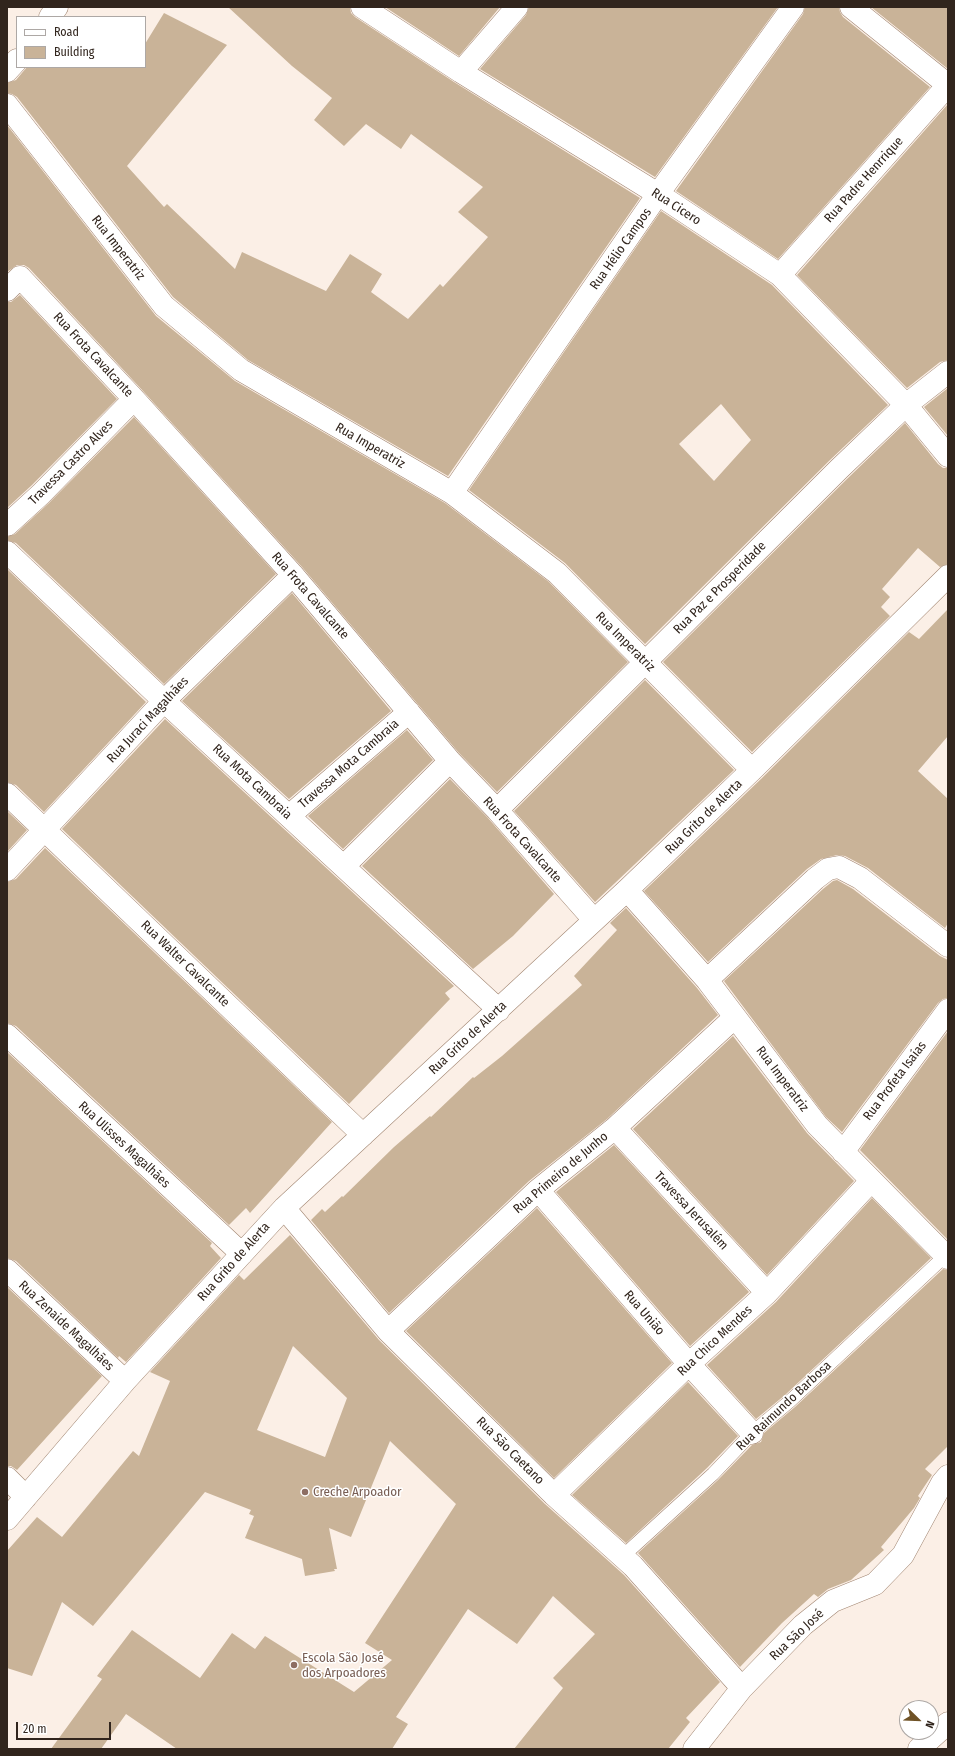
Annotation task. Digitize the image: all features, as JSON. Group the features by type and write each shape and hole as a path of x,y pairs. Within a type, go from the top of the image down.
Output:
{"street":[{"path":"51,16 57,7"},
{"name":"Rua Cicero","path":"362,7 461,72 658,194 780,275 906,405 948,456"},
{"path":"461,72 517,7"},
{"name":"Rua Hélio Campos","path":"452,493 658,194 793,7"},
{"path":"851,7 948,85"},
{"path":"7,70 16,61"},
{"name":"Rua Padre Henrrique","path":"780,275 948,85"},
{"name":"Rua Imperatriz","path":"7,105 164,306 241,370 452,493 557,573 752,770"},
{"name":"Rua Frota Cavalcante","path":"13,283 134,399 293,575 450,761 497,810 594,920"},
{"name":"Rua Paz e Prosperidade","path":"497,810 839,469 906,405 948,372"},
{"name":"Travessa Castro Alves","path":"7,525 41,494 134,399"},
{"name":"Rua Mota Cambraia","path":"7,552 164,701 499,1010"},
{"name":"Rua Juraci Magalhães","path":"7,870 46,830 164,701 293,575"},
{"name":"Rua Grito de Alerta","path":"7,1520 125,1381 284,1208 627,890 752,770 948,576"},
{"name":"Travessa Mota Cambraia","path":"289,816 409,712"},
{"path":"344,866 450,761"},
{"name":"Rua Walter Cavalcante","path":"7,794 363,1135"},
{"path":"706,980 815,879 828,869 839,867 860,878 948,946"},
{"name":"Rua Imperatriz","path":"627,890 706,980 817,1126 947,1257"},
{"name":"Rua Profeta Isaías","path":"843,1152 948,1010"},
{"name":"Rua Primeiro de Junho","path":"388,1331 538,1190 615,1128 735,1017"},
{"name":"Rua Ulisses Magalhães","path":"7,1035 242,1254"},
{"name":"Travessa Jerusalém","path":"615,1128 767,1293"},
{"name":"Rua Chico Mendes","path":"554,1495 689,1364 767,1293 871,1181"},
{"name":"Rua União","path":"538,1190 689,1364 752,1433"},
{"name":"Rua São Caetano","path":"284,1208 388,1331 554,1495 623,1556 742,1688"},
{"name":"Rua Zenaide Magalhães","path":"7,1270 125,1381"},
{"name":"Rua São José","path":"694,1749 742,1688 803,1625 833,1601 875,1584 903,1555 942,1483 948,1476"},
{"path":"7,1478 26,1497"},
{"path":"920,1749 948,1723"}],"lane":[{"name":"Rua Raimundo Barbosa","path":"623,1556 713,1474 752,1433 790,1401 947,1257"}],"building":[{"path":"228,7 350,7 351,13 355,17 454,82 640,198 448,476 248,360 173,297 17,97 7,93 7,83 16,80 26,68 146,68 146,42 164,13 227,45 127,166 164,207 167,204 235,269 242,252 326,291 350,254 382,274 371,292 408,319 440,284 443,287 488,237 458,212 483,187 411,134 401,149 366,124 344,146 314,120 332,98 292,66"},
{"path":"385,7 500,7 459,56"},
{"path":"529,7 778,7 655,177 480,69 526,15"},
{"path":"805,7 839,7 843,17 930,87 778,259 676,191 803,14"},
{"path":"871,7 948,7 948,69"},
{"path":"948,104 948,360 940,362 907,388 797,275"},
{"path":"7,125 156,316 235,381 445,503 549,582 628,662 497,792 459,753 302,567 143,391 29,268 24,265 17,265 7,272"},
{"path":"661,211 772,285 888,405 830,460 645,644 565,563 469,490","holes":["721,404 751,440 714,481 679,444"]},
{"path":"20,295 117,399 32,485 7,508 7,302 11,302"},
{"path":"948,388 948,436 924,407"},
{"path":"134,417 276,574 164,684 16,543 7,540 7,537 15,534 49,503"},
{"path":"905,423 938,464 943,468 948,468 948,564 940,567 918,548 882,589 890,597 881,607 890,616 752,752 663,662"},
{"path":"7,569 146,702 44,812 16,785 7,782"},
{"path":"292,593 391,711 289,799 182,701"},
{"path":"948,609 948,736 918,771 948,799 948,923 945,928 868,868 845,856 837,855 821,859 807,869 708,962 644,891 761,779 909,632 919,639"},
{"path":"645,680 734,770 595,902 514,811"},
{"path":"165,719 454,986 445,993 450,999 349,1104 62,829"},
{"path":"407,730 433,760 343,849 308,816"},
{"path":"450,779 488,818 554,894 513,936 473,969 362,866"},
{"path":"7,811 27,830 7,852"},
{"path":"45,848 332,1122 250,1213 246,1208 229,1225 16,1026 7,1023 7,882 16,879"},
{"path":"837,880 853,889 940,956 948,960 948,998 943,999 938,1003 842,1132 826,1117 724,981 823,889 833,881"},
{"path":"626,908 697,988 718,1015 607,1119 529,1181 389,1313 311,1220 322,1209 325,1212 342,1196 343,1197 394,1147 430,1116 431,1117 473,1077 474,1078 502,1056 582,985 574,976 617,930 610,923"},
{"path":"948,1031 948,1240 860,1150"},
{"path":"733,1036 807,1133 854,1181 767,1275 633,1129"},
{"path":"7,1052 212,1243 210,1246 221,1258 126,1362 119,1356 118,1358 16,1261 7,1258"},
{"path":"614,1145 749,1292 690,1346 556,1192"},
{"path":"872,1198 931,1258 785,1395 756,1419 707,1365 776,1302"},
{"path":"537,1208 672,1363 554,1478 406,1331"},
{"path":"290,1235 379,1340 545,1504 624,1575 720,1682 686,1718 690,1722 668,1749 514,1749 563,1688 553,1678 595,1634 553,1596 517,1644 468,1609 396,1717 408,1724 392,1749 177,1749 126,1714 101,1749 51,1749 102,1679 97,1676 132,1630 200,1678 232,1633 255,1649 265,1636 354,1692 392,1660 365,1643 456,1504 390,1441 351,1537 329,1528 337,1569 334,1569 335,1571 305,1576 302,1559 245,1538 254,1516 249,1514 251,1510 205,1492 93,1626 62,1602 32,1676 7,1668 7,1551 37,1517 62,1537 133,1451 139,1456 170,1381 150,1372 239,1275 244,1280","holes":["293,1346 347,1398 325,1457 257,1430"]},
{"path":"943,1269 948,1270 948,1446 925,1469 932,1475 918,1496 920,1498 914,1508 881,1547 884,1550 851,1580 828,1589 818,1597 814,1594 782,1623 740,1667 638,1553 718,1480 752,1445 761,1442 764,1433 795,1407"},
{"path":"7,1287 102,1376 17,1470 11,1466 7,1466"},
{"path":"688,1382 738,1436 707,1468 626,1543 572,1495"}],"place":[{"name":"Creche Arpoador","path":"305,1492"},
{"name":"Escola São José dos Arpoadores","path":"294,1665"}]}
